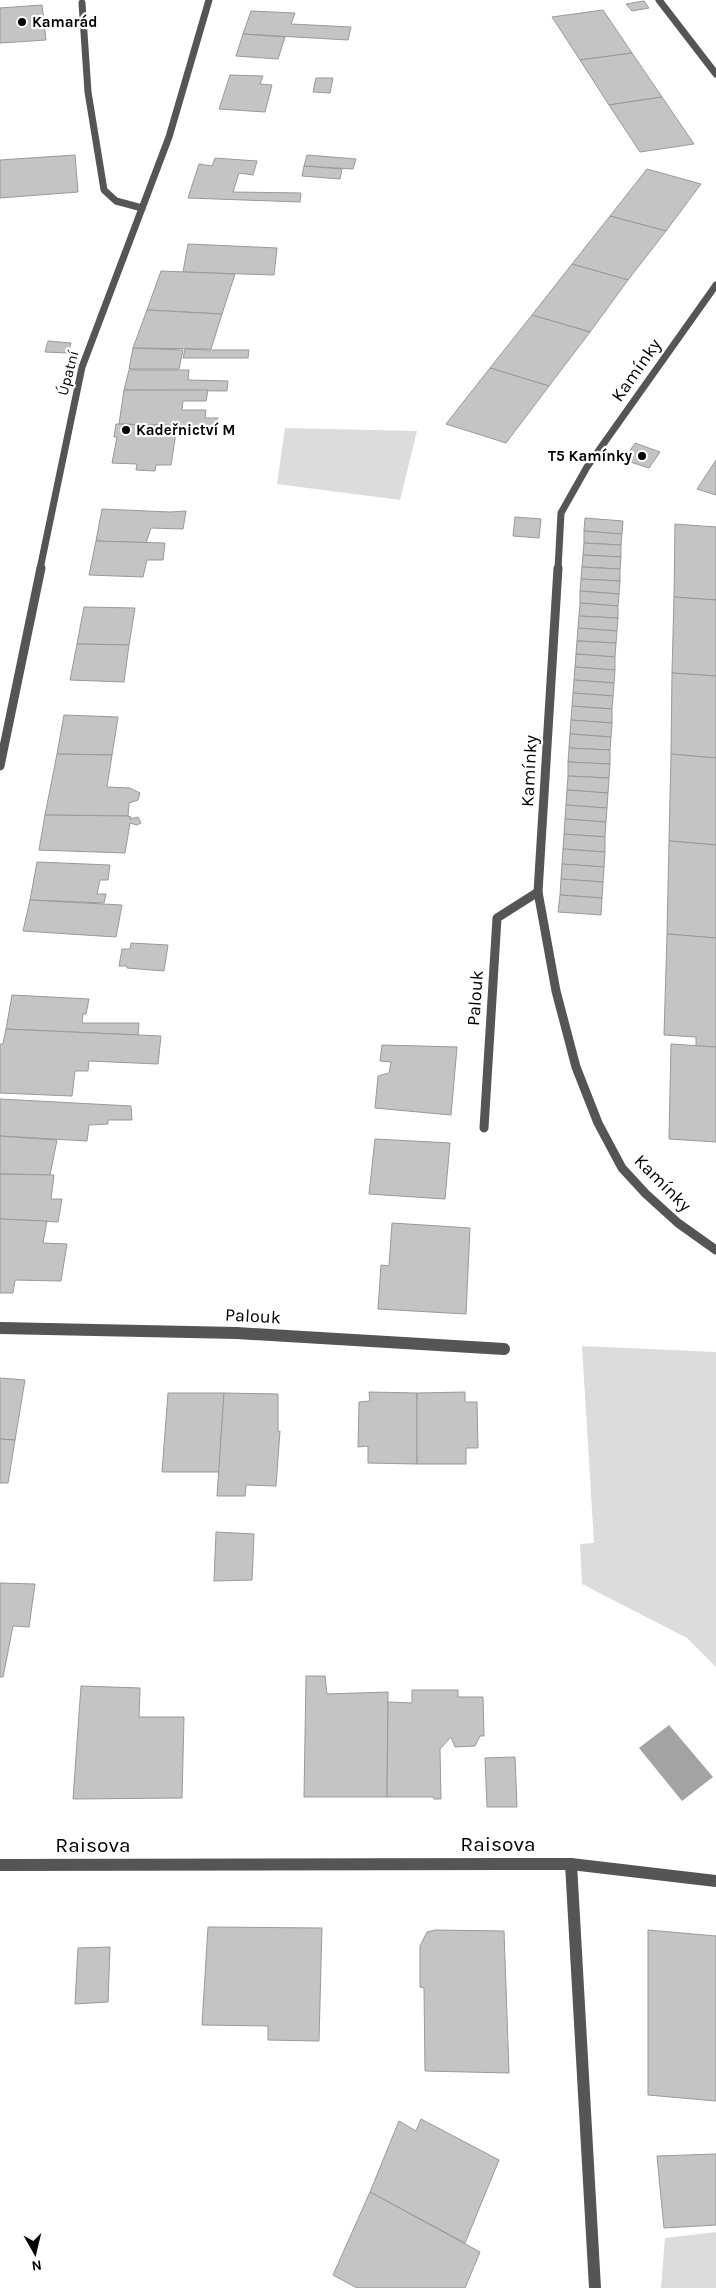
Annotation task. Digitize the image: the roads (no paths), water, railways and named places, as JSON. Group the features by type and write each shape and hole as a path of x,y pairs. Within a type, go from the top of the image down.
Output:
{"street":[{"name":"Úpatní","path":"0,766 82,367 169,137 209,0"},
{"path":"659,0 716,74"},
{"path":"82,3 88,92 104,190 111,199 142,208"},
{"name":"Kamínky","path":"716,285 587,467 561,513 538,892 556,991 576,1067 598,1123 622,1168 646,1194 678,1223 716,1250"},
{"name":"Palouk","path":"484,1128 497,918 538,892"},
{"name":"Palouk","path":"0,1328 237,1332 504,1349"},
{"path":"571,1864 596,2288"},
{"name":"Raisova","path":"0,1865 571,1864 716,1881"}],"place":[{"name":"Kamarád","path":"22,22"},
{"name":"Kadeřnictví M","path":"126,430"},
{"name":"T5 Kamínky","path":"642,456"}]}
